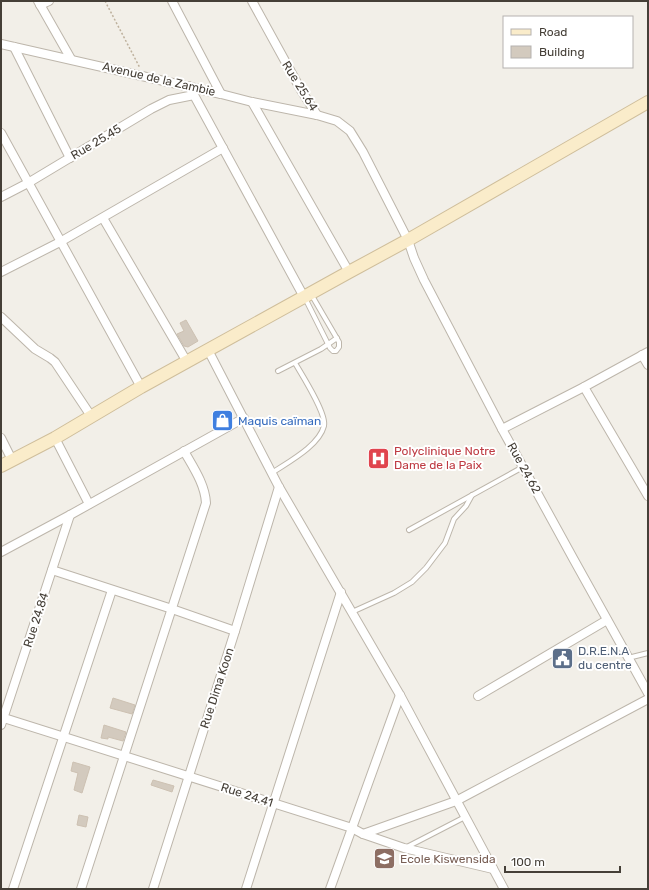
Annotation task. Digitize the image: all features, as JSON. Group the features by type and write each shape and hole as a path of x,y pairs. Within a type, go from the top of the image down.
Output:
{"street":[{"path":"49,1 39,3 71,59"},
{"path":"172,1 221,94"},
{"name":"Rue 25.64","path":"252,1 300,90 317,114 337,121 350,131 363,152 408,240"},
{"name":"Avenue de la Zambie","path":"1,44 189,86 252,102 317,114"},
{"path":"14,47 70,158"},
{"path":"189,86 307,295"},
{"name":"Rue 25.45","path":"1,197 28,183 163,103 169,100 194,95"},
{"path":"252,102 349,272"},
{"path":"1,466 54,438 141,387 408,240 648,102"},
{"path":"1,133 141,387"},
{"path":"1,272 103,218 223,148"},
{"path":"103,218 187,362"},
{"name":"Rue 24.62","path":"408,240 424,280 502,429 628,658 647,688"},
{"path":"1,317 35,349 55,362 91,416"},
{"path":"208,350 272,473 400,695 504,889"},
{"path":"502,429 645,354 648,365"},
{"path":"584,387 648,496"},
{"path":"1,552 244,418"},
{"path":"1,438 12,460"},
{"path":"54,438 89,504"},
{"path":"81,889 206,502 206,494 203,485 184,451"},
{"name":"Rue Dima Koon","path":"153,889 190,776 280,487"},
{"name":"Rue 24.84","path":"2,720 70,515"},
{"path":"52,570 235,631"},
{"path":"13,889 112,590"},
{"path":"246,889 341,592"},
{"path":"478,696 607,620"},
{"path":"330,889 400,695"},
{"path":"363,834 456,800 648,699"},
{"name":"Rue 24.41","path":"2,720 64,737 190,776 352,828 363,834 404,848 493,869"}],"lane":[{"path":"307,295 337,338 339,347 336,351 333,351 328,344 307,295"},
{"path":"278,371 296,363 337,338"},
{"path":"272,473 310,446 320,436 324,425 323,413 296,363"},
{"path":"409,530 524,467"},
{"path":"352,612 394,593 412,582 426,568 445,543 454,519 466,506 472,495"},
{"path":"628,658 648,653"},
{"path":"404,848 465,817"}],"path":[{"path":"105,1 145,76"}],"building":[{"path":"186,320 198,341 188,347 184,346 177,334 184,331 180,323"},
{"path":"113,698 135,705 132,714 110,708"},
{"path":"104,725 126,732 123,741 108,737 108,739 101,738"},
{"path":"73,762 90,767 82,793 74,790 78,773 71,771"},
{"path":"153,780 174,786 172,792 151,785"},
{"path":"79,815 88,817 86,827 77,825"}],"place":[{"name":"Maquis caïman","path":"222,421"},
{"name":"Polyclinique Notre Dame de la Paix","path":"378,458"},
{"name":"D.R.E.N.A du centre","path":"562,658"},
{"name":"Ecole Kiswensida","path":"385,859"}]}
